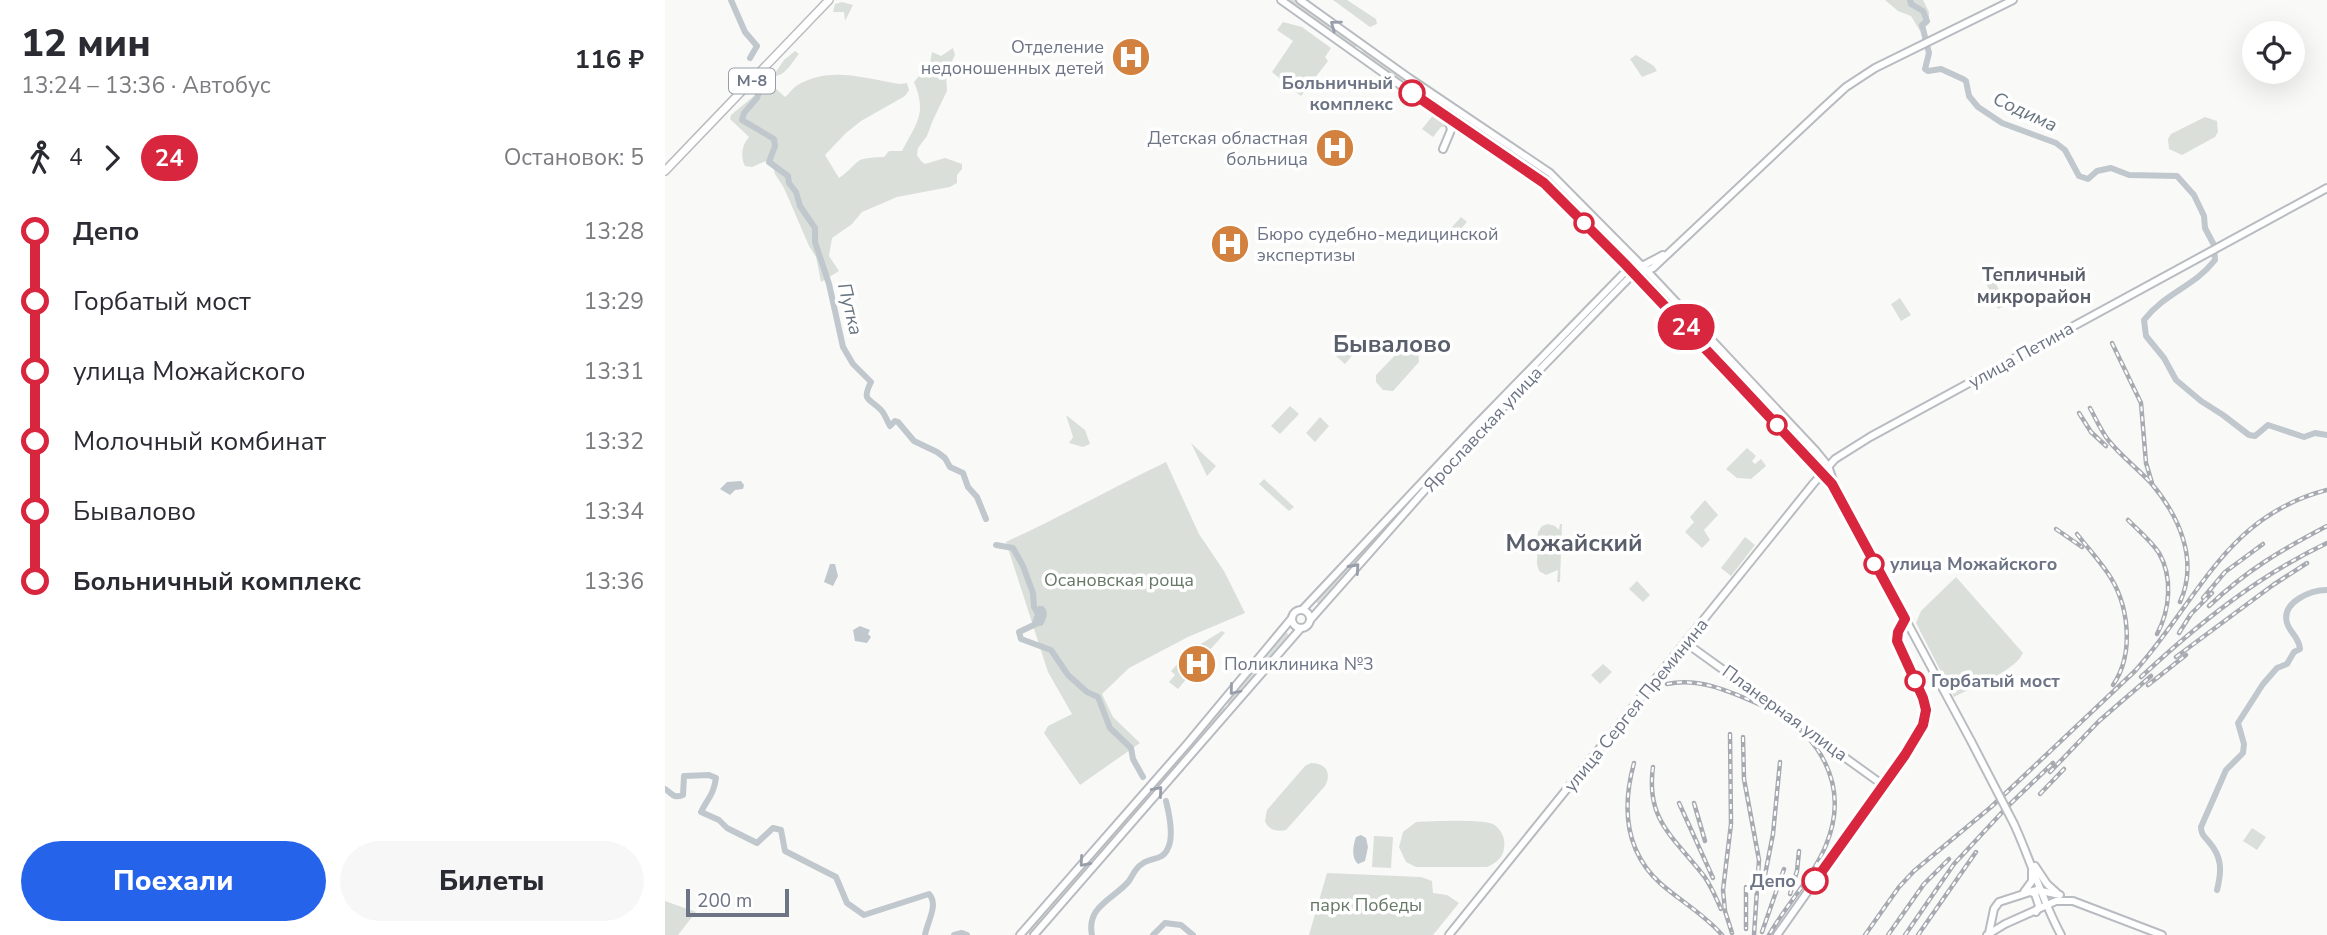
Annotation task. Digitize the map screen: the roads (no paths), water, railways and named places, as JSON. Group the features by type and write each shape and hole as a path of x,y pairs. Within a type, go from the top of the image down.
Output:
{"main road":[{"name":"М-8","path":"665,171 829,0"},
{"path":"1281,0 1544,183 1633,272 1832,484 2014,824 2046,907 2061,935"},
{"path":"1300,0 1550,173 1628,251 1828,466 1832,484"},
{"name":"Ярославская улица","path":"1303,610 1564,339 1633,272 1653,268 1846,88 1875,68 2013,0"},
{"path":"1355,53 1362,44"},
{"path":"1450,118 1459,117 1458,110"},
{"path":"1443,149 1451,130 1450,118"},
{"path":"1467,129 1473,120"},
{"path":"1483,140 1480,133 1489,130"},
{"name":"улица Петина","path":"1822,473 1840,455 1870,437 2327,188"},
{"path":"1619,258 1627,257 1628,251"},
{"path":"1651,291 1653,284 1659,284"},
{"name":"Ярославская улица","path":"1311,619 1564,339"},
{"path":"1770,417 1777,410"},
{"name":"улица Сергея Преминина","path":"1449,935 1822,473"},
{"path":"1022,933 1188,743 1295,612 1308,612 1311,619 1307,626 1301,628 1034,935"},
{"path":"1292,618 1294,624 1301,628"},
{"path":"1777,935 1918,735 1925,716 1921,692 1897,641 1898,632 1905,619"},
{"name":"Планерная улица","path":"1686,643 1883,785"},
{"path":"2025,893 2032,881 2033,872 2028,856"},
{"path":"2028,856 2047,884 2066,899"},
{"path":"1988,934 1994,909 1999,902 2041,890 2162,935"},
{"path":"2025,893 2035,894 2039,906 2036,912"},
{"path":"1988,934 2056,901 2066,899"},
{"path":"1994,909 1998,922 2005,924"},
{"path":"2140,927 2144,935"}],"waterway":[{"name":"Путка","path":"731,0 745,32 757,46 750,58"},
{"name":"Содима","path":"1910,0 1911,4 1923,11 1927,21 1922,25 1929,53 1925,69 1941,69 1963,79 1966,81 1969,96 1978,107 2002,123 2056,143 2065,150 2079,176 2088,179 2097,171 2111,168 2129,175 2177,176 2194,195 2204,216 2205,228 2214,245 2215,260 2198,277 2153,310 2144,320 2146,336 2164,358 2176,380 2249,435 2255,436 2268,425 2304,437 2315,433 2327,435"},
{"name":"Путка","path":"763,80 757,98 744,113 742,120 774,139 775,146 769,162 788,176 800,206 815,228 815,242 829,284 843,347 853,364 871,382 868,399 882,412 890,426 895,421 898,422 914,441 937,452 945,458 950,467 963,473 986,519"},
{"name":"Путка","path":"996,545 1013,548 1023,566 1033,593 1034,607 1041,619 1019,632 1021,639 1051,650 1068,675 1087,692 1098,697 1110,728 1131,748 1133,759 1143,777"},
{"path":"2217,890 2219,859 2201,827 2226,770 2243,753 2244,744 2238,723 2263,684 2300,649 2287,623 2288,609 2306,595 2327,590"},
{"path":"665,789 675,796 680,796 683,795 684,776 709,775 716,778 712,793 701,812 757,843 773,828 781,830 785,851 836,877 847,903 864,915 929,894 933,908 925,935"},
{"name":"Путка","path":"1092,935 1091,925 1097,910 1129,881 1140,866 1166,852 1171,831 1166,801"},
{"path":"1153,935 1165,923 1181,925 1193,935"},
{"path":"954,935 967,935"}],"railway":[{"path":"2112,343 2141,403 2146,463 2152,483"},
{"path":"2090,408 2109,441 2151,483 2177,524 2187,555 2185,586 2180,602"},
{"path":"2079,413 2091,432 2106,446"},
{"path":"1865,935 1899,887 1914,871 1991,807 2135,671 2216,564 2238,540 2263,519 2292,502 2327,490"},
{"path":"2128,520 2159,553 2166,572 2167,604 2157,634"},
{"path":"2209,606 2265,562 2327,526"},
{"path":"2056,529 2082,547"},
{"path":"2077,534 2104,567 2114,584 2124,613 2127,643 2120,672 2113,685"},
{"path":"2141,677 2184,638 2252,586 2327,543"},
{"path":"2203,598 2225,572 2263,544"},
{"path":"2176,657 2307,563"},
{"path":"2179,633 2191,614 2212,593"},
{"path":"2148,685 2186,655"},
{"path":"2050,772 2099,721 2151,676"},
{"path":"1667,684 1704,684 1763,706 1800,730 1825,762 1835,801 1833,823 1826,845 1821,857 1769,935"},
{"path":"1730,734 1731,824 1723,890 1725,911 1732,933"},
{"path":"1743,737 1744,779 1759,860 1754,935"},
{"path":"1765,875 1773,834 1780,762"},
{"path":"1634,763 1628,812 1629,828 1639,857 1660,883 1722,935"},
{"path":"1905,935 1954,864 2053,763"},
{"path":"1653,767 1653,800 1657,813 1671,836 1707,880 1721,909"},
{"path":"2040,794 2064,769"},
{"path":"1679,803 1713,878"},
{"path":"1694,803 1705,841"},
{"path":"1790,894 1797,871 1799,851"},
{"path":"1918,935 1976,852"},
{"path":"1888,935 1924,884 1949,859"},
{"path":"1762,932 1784,869"},
{"path":"1746,887 1746,929"}],"place":[{"name":"Отделение недоношенных детей","path":"1131,57"},
{"name":"Больничный комплекс","path":"1412,93"},
{"name":"Детская областная больница","path":"1335,148"},
{"name":"Бюро судебно-медицинской экспертизы","path":"1230,244"},
{"name":"улица Можайского","path":"1874,564"},
{"name":"Поликлиника №3","path":"1197,664"},
{"name":"Горбатый мост","path":"1915,681"},
{"name":"Депо","path":"1815,881"}],"district":[{"name":"Тепличный микрорайон","path":"2034,286"},
{"name":"Бывалово","path":"1392,344"},
{"name":"Можайский","path":"1574,543"}],"park label":[{"name":"Осановская роща","path":"1119,580"},
{"name":"парк Победы","path":"1366,905"}]}
